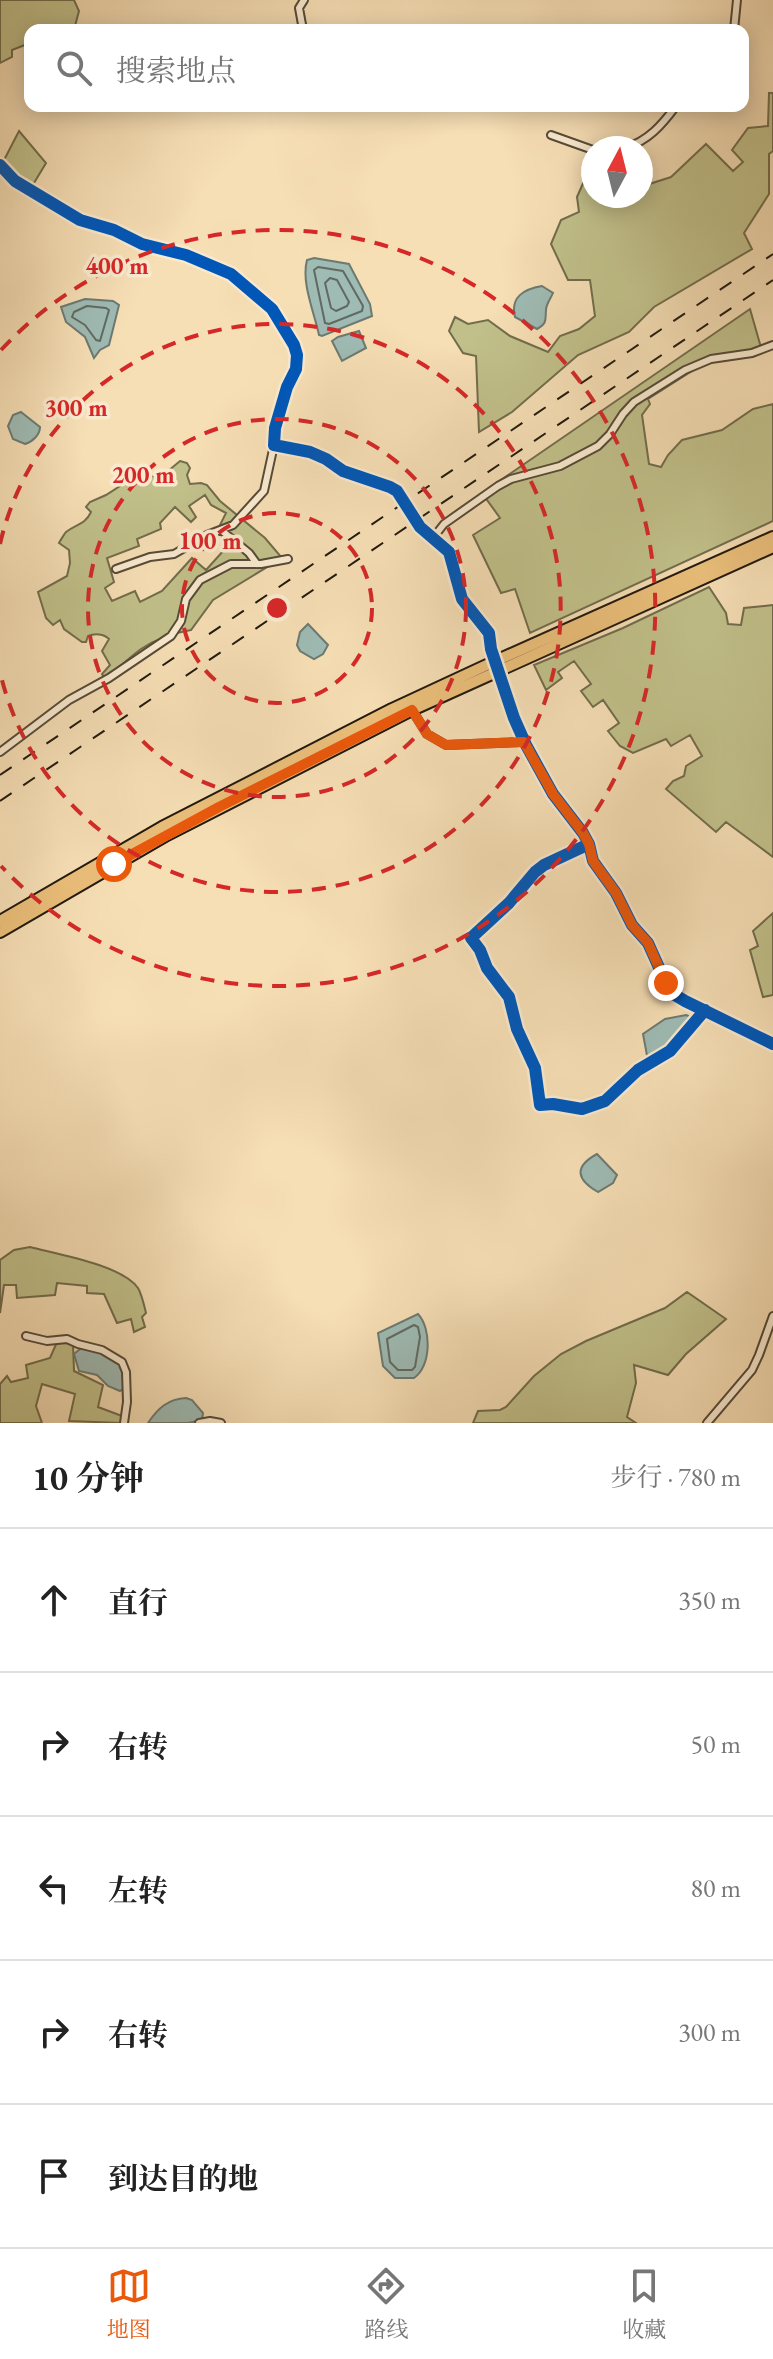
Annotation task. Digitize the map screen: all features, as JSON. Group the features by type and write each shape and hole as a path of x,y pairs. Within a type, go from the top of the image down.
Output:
{"main road":[{"path":"0,921 175,820 411,700 773,537"},
{"path":"0,932 167,835 412,710 773,547"}],"street":[{"path":"302,24 299,8 304,0"},
{"path":"735,24 737,0"},
{"path":"649,136 672,112"},
{"path":"551,135 581,146"},
{"path":"0,165 15,181 80,220 114,230 142,244 186,255 231,274 272,309 297,355 296,369 287,387 275,428 264,491 233,525 207,535 174,554 150,557 116,569"},
{"path":"433,538 444,524 507,481 560,466 598,446 634,402 685,370 711,359 752,353 773,345"},
{"path":"274,445 310,452 343,471 397,491"},
{"path":"418,525 449,552 462,599 486,629 491,649"},
{"path":"221,530 249,553 257,564"},
{"path":"0,752 69,700 109,678 171,636 181,621 186,599 200,580 231,564 288,559"},
{"path":"503,684 524,742 553,794 589,844 593,861 616,893 632,925 648,943 666,983 675,995 773,1044"},
{"path":"412,710 427,734 446,745 524,742"},
{"path":"589,844 535,872 509,903 471,938 487,968 509,997 517,1029 535,1068 540,1105 558,1104 582,1109 605,1101 638,1070 670,1051 705,1010"},
{"path":"707,1423 756,1363 773,1316"},
{"path":"26,1336 47,1341 67,1339 102,1350 122,1362 126,1372 127,1402 124,1423"},
{"path":"199,1423 221,1423"}],"shaded area":[{"path":"0,0 74,0 79,11 76,24 24,24 24,45 12,50 12,57 0,63"},
{"path":"769,93 773,93 769,194 744,233 752,249 654,307 629,332 578,355 512,412 479,432 476,356 463,353 449,331 455,317 468,324 488,320 510,336 548,352 560,336 579,329 595,316 590,280 568,280 551,244 561,220 579,212 577,197 581,188 581,208 653,208 653,183 671,177 706,144 733,171 743,162 732,150 748,128 768,126"},
{"path":"19,131 46,163 31,188 11,176 2,164"},
{"path":"750,309 762,351 703,364 648,399 650,404 642,415 649,464 661,467 682,440 722,430 753,409 773,404 773,521 530,633 515,589 501,593 473,535 500,518 482,493"},
{"path":"180,461 187,463 190,484 207,485 220,501 265,538 282,558 213,600 191,630 153,642 104,677 102,674 110,665 102,651 109,639 94,634 82,642 64,629 60,620 53,625 46,618 38,592 67,576 69,550 59,543 66,532 89,516 91,512 86,507 90,502 134,477 162,476","holes":["205,495 211,505 226,513 220,525 234,539 206,570 192,558 162,591 140,602 135,591 112,601 105,588 114,582 107,558 139,546 137,539 161,529 160,523 175,507 191,522 196,517 189,506"]},
{"path":"709,587 726,613 728,624 741,625 744,608 773,605 773,857 726,822 716,832 666,789 684,776 686,766 702,756 690,735 671,746 666,739 633,753 620,746 608,731 619,723 603,700 593,707 581,691 591,684 574,661 558,672 562,678 546,690 534,665 623,628"},
{"path":"773,913 773,995 763,997 750,950 758,946 753,931"},
{"path":"30,1247 104,1267 130,1280 142,1297 145,1327 134,1332 131,1319 117,1323 104,1294 87,1293 87,1286 57,1283 55,1295 17,1298 16,1285 4,1285 0,1313 0,1260 14,1250"},
{"path":"687,1292 726,1319 686,1354 668,1375 634,1365 636,1383 627,1417 636,1423 473,1423 478,1411 506,1407 534,1376 561,1354 665,1308"},
{"path":"57,1342 73,1344 74,1371 103,1385 98,1407 122,1416 121,1423 69,1421 75,1394 42,1384 36,1406 42,1423 0,1423 0,1384 7,1376 11,1382 28,1378 26,1365 50,1358"}],"water":[{"path":"314,258 349,264 370,304 372,316 319,335 306,278 307,260"},
{"path":"542,286 553,293 544,323 537,329 515,317 514,310 520,295"},
{"path":"85,299 113,301 119,305 109,345 94,358 85,337 66,322 61,307"},
{"path":"359,331 366,348 342,361 332,341"},
{"path":"21,412 40,427 35,438 25,444 13,439 8,426 13,415"},
{"path":"308,624 328,645 323,654 314,659 300,651 297,645 300,632"},
{"path":"686,1015 693,1021 668,1049 648,1061 643,1034 665,1019"},
{"path":"597,1154 617,1175 613,1183 598,1192 586,1183 581,1173 584,1164"},
{"path":"418,1314 426,1329 428,1348 424,1365 414,1378 395,1378 383,1366 378,1333"},
{"path":"80,1349 98,1351 116,1359 123,1371 123,1389 120,1391 108,1386 97,1375 79,1371 74,1354"},
{"path":"186,1398 192,1400 203,1413 202,1420 148,1423 164,1405"}],"tunnel":[{"path":"397,491 418,525"},
{"path":"491,649 503,684"}],"railway":[{"path":"0,775 773,254"},
{"path":"0,801 773,280"}],"cycle path":[{"path":"0,165 15,181 80,220 114,230 142,244 186,255 231,274 272,309 297,355 296,369 287,387 275,428 274,445 310,452 343,471 397,491 420,527 449,552 462,599 489,633 491,649 526,745 553,794 583,833 593,861 616,893 632,925 648,943 666,983 675,995 685,1001 773,1044"},
{"path":"589,844 535,872 509,903 471,938 487,968 509,997 517,1029 535,1068 540,1105 582,1109 605,1101 638,1070 670,1051 705,1010"}],"route":[{"path":"114,864 219,807 412,710 423,730 446,745 524,742 553,794 583,833 593,861 616,893 632,925 648,943 666,983"}]}
